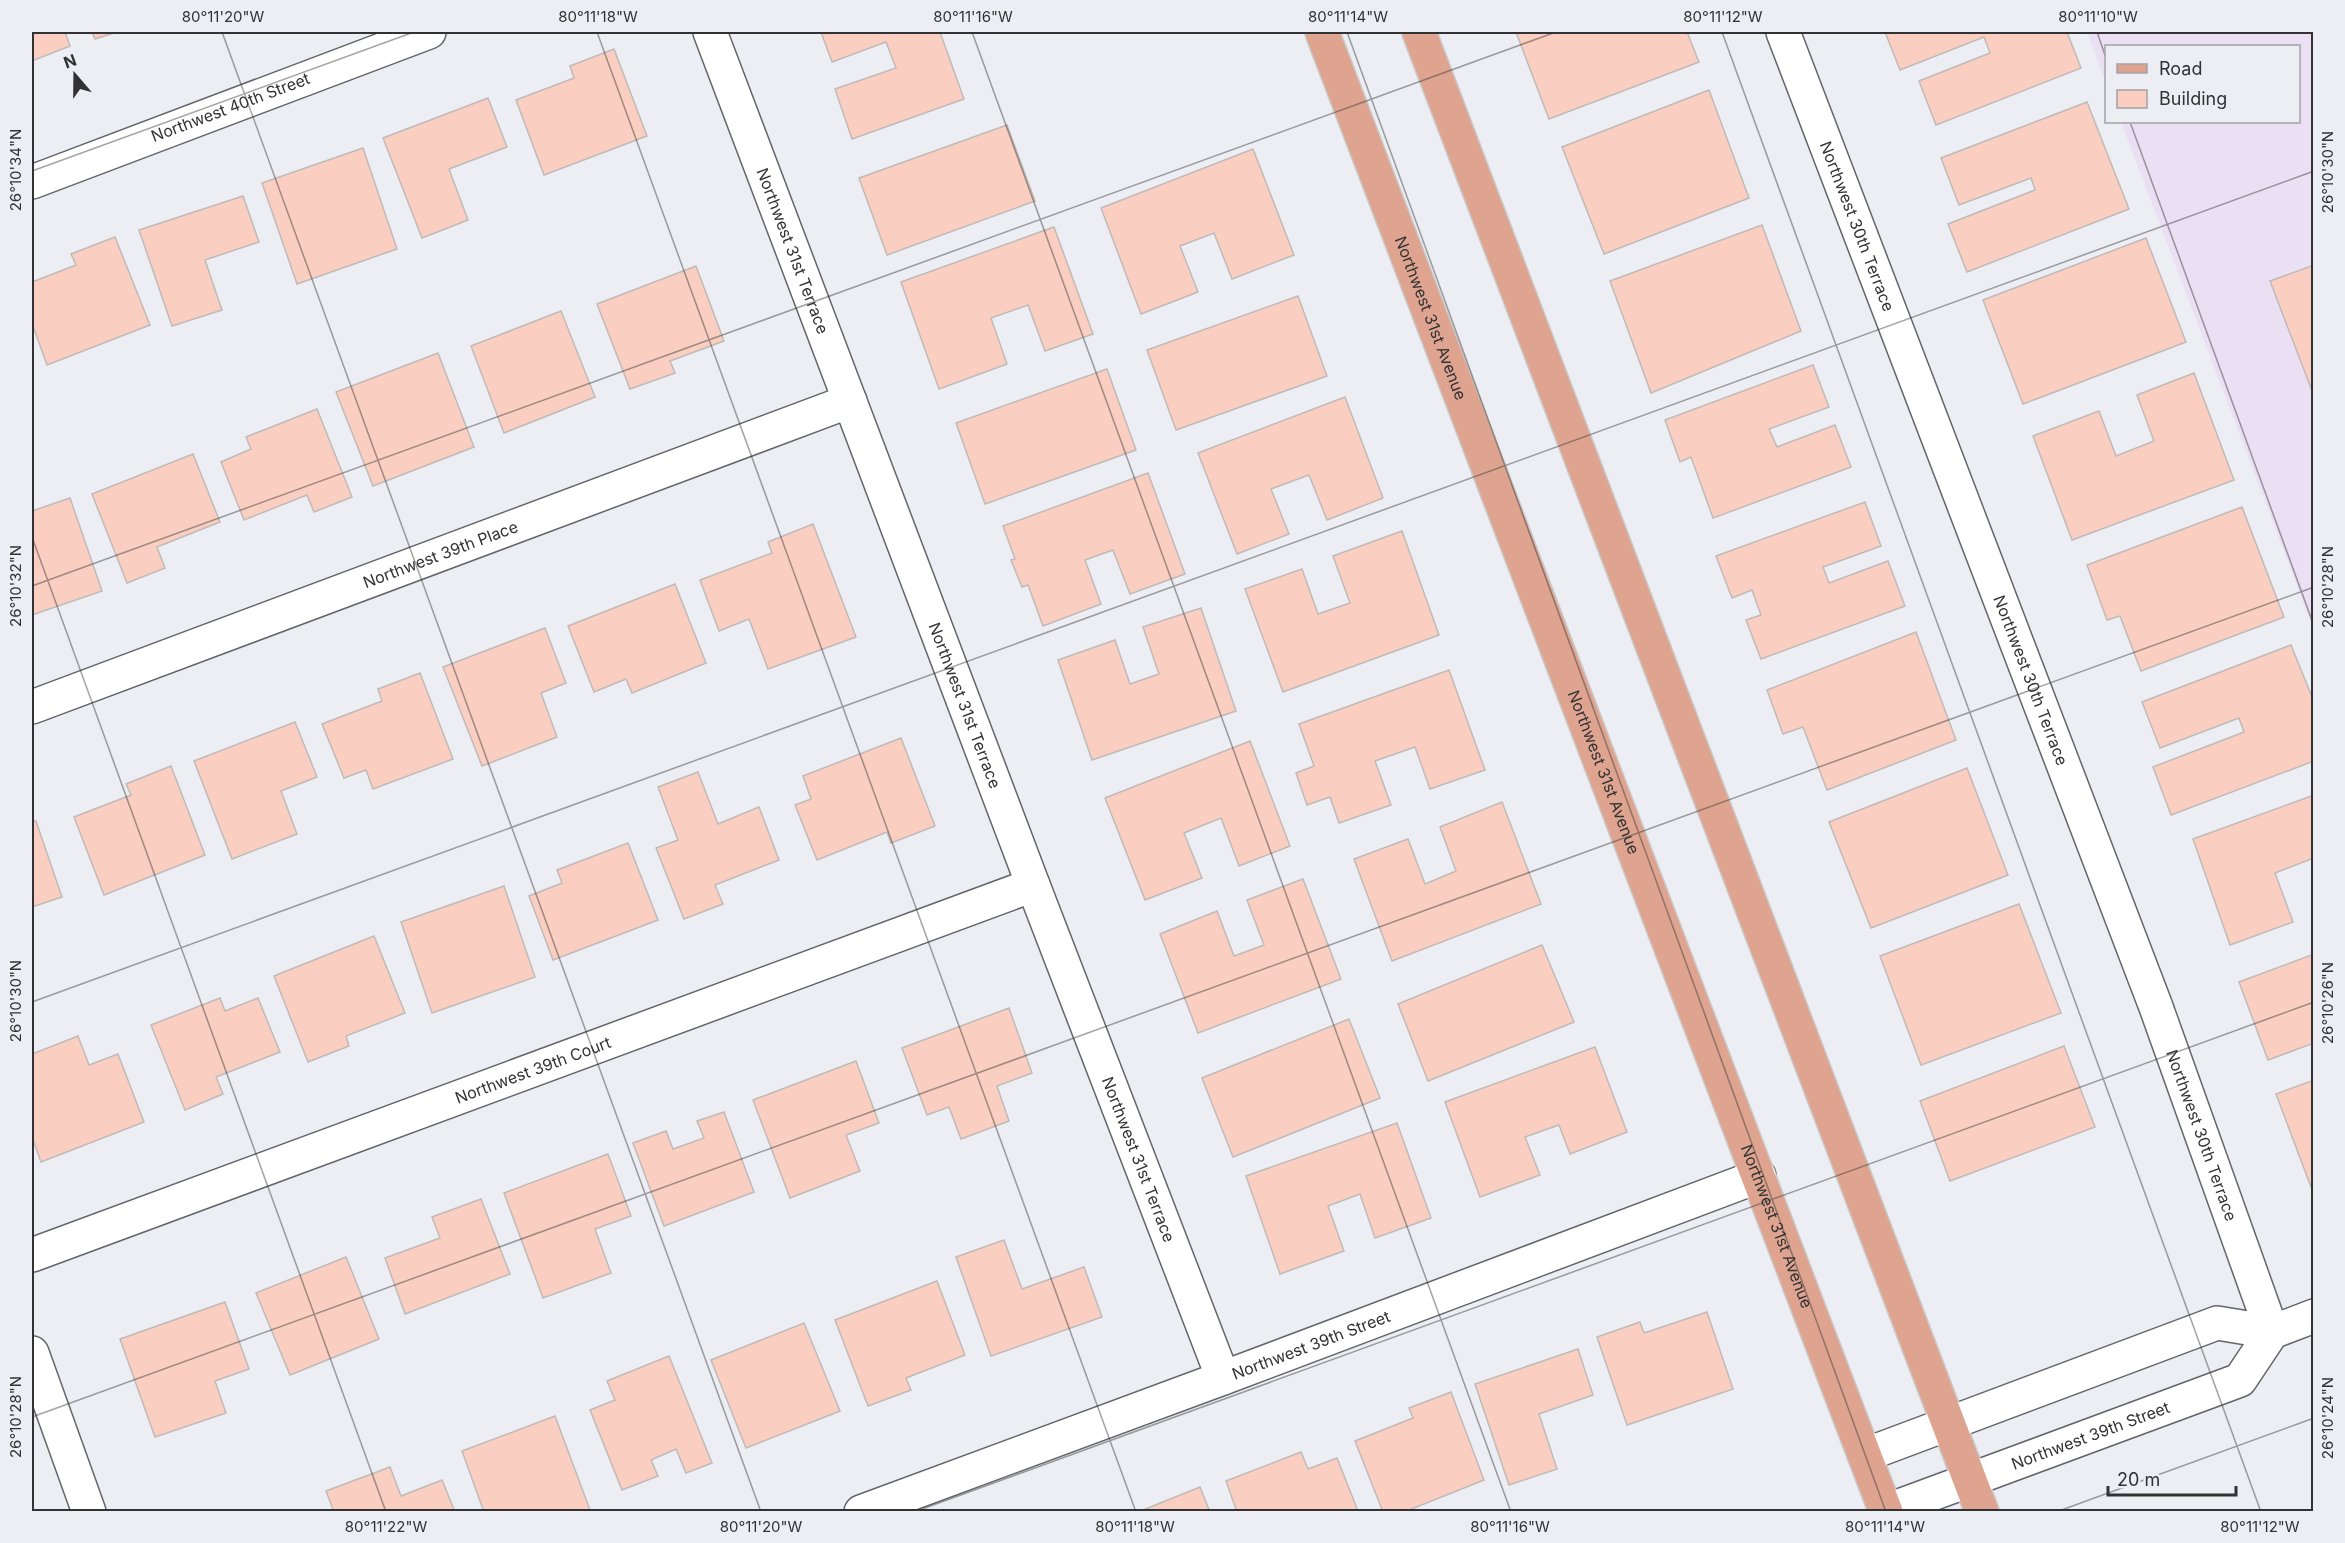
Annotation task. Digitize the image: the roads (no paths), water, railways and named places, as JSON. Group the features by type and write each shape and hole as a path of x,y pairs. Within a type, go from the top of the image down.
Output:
{"main road":[{"name":"Northwest 31st Avenue","path":"1322,32 1886,1511"},
{"path":"1419,32 1982,1512"}],"street":[{"name":"Northwest 40th Street","path":"32,183 429,32"},
{"name":"Northwest 31st Terrace","path":"710,32 1033,885 1223,1378"},
{"name":"Northwest 30th Terrace","path":"1783,32 2156,1007 2272,1332"},
{"name":"Northwest 39th Place","path":"32,707 850,401"},
{"name":"Northwest 39th Court","path":"32,1255 1033,885"},
{"name":"Northwest 39th Street","path":"861,1512 1759,1176"},
{"path":"1865,1455 2217,1323 2272,1332 2313,1316"},
{"name":"Northwest 39th Street","path":"1886,1511 2240,1380 2272,1332"},
{"path":"32,1353 89,1512"}]}
